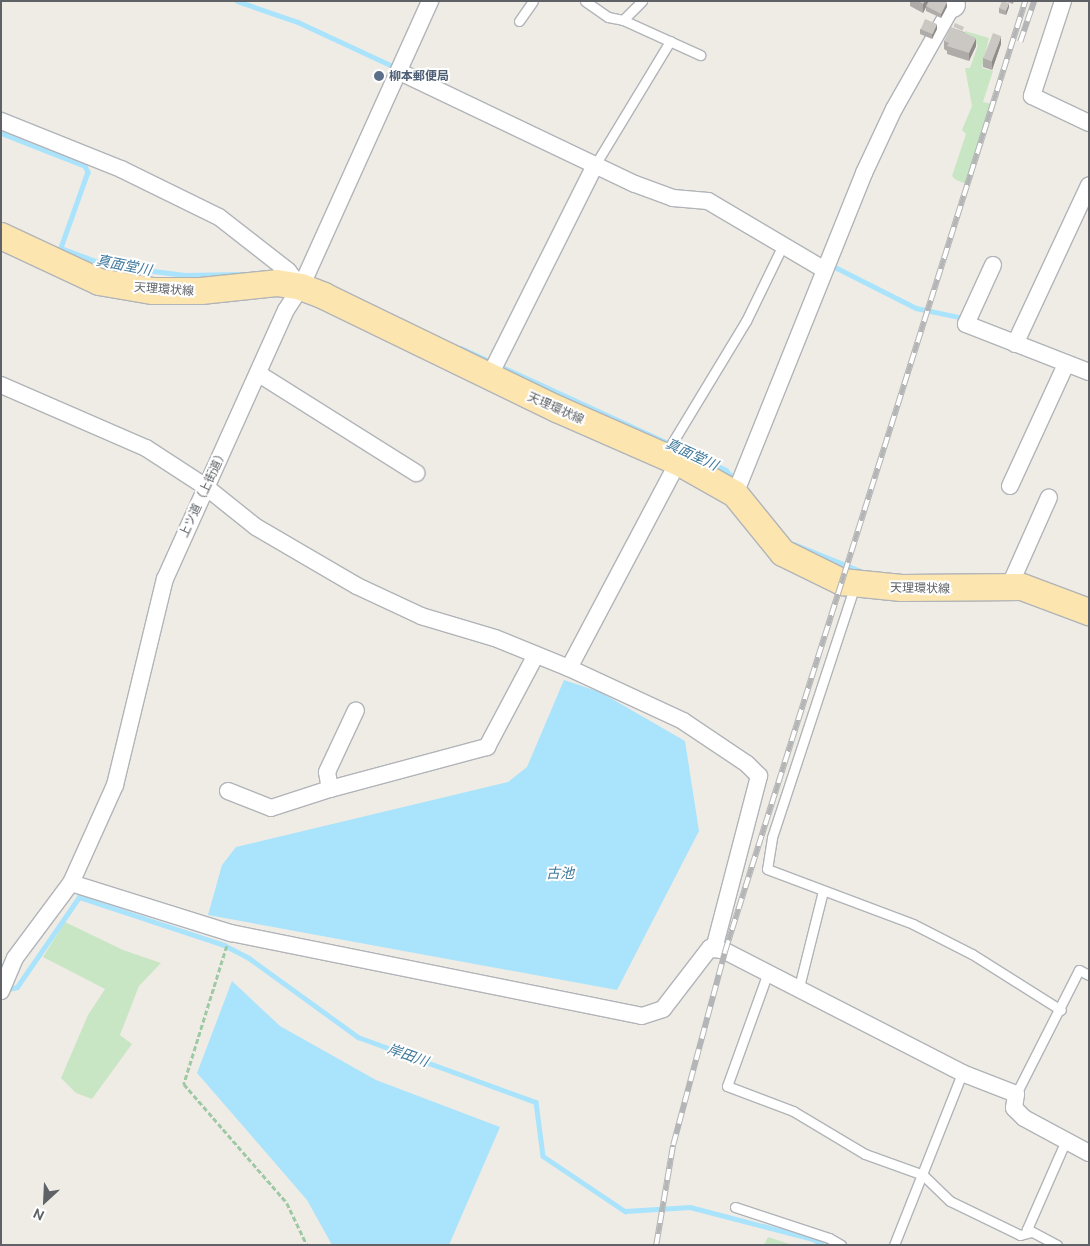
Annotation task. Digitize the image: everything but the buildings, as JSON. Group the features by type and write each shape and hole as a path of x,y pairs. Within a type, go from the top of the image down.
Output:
{"main road":[{"name":"天理環状線","path":"1,236 99,282 154,291 202,291 276,283 301,287 489,377 672,459 735,494 783,553 855,584 902,588 1022,587 1089,612"}],"street":[{"name":"上ツ道（上街道）","path":"2,990 15,958 70,883 115,785 165,580 259,374 286,310 301,287 400,72 430,1"},
{"path":"1062,1 1032,96 1089,123"},
{"path":"735,494 823,280 822,269 894,109 952,2"},
{"path":"400,72 635,184 673,198 708,202 736,216 782,247 822,269"},
{"path":"1,121 120,169 219,216 288,271 301,287"},
{"path":"489,377 595,165"},
{"path":"1015,344 1089,185"},
{"path":"993,264 966,324 1089,372"},
{"path":"1010,486 1066,364"},
{"path":"259,374 416,473"},
{"path":"1,384 146,448 206,487 256,527 357,586 421,616 569,668 683,721 746,764 759,776 714,949"},
{"path":"569,668 672,459"},
{"path":"1009,587 1049,497"},
{"path":"228,791 271,808 330,789 487,747 536,655"},
{"path":"330,789 327,772 356,710"},
{"path":"70,883 231,933 642,1016 663,1009 710,948 725,951 798,992 962,1073 1016,1094 1014,1108 1024,1118 1089,1153"}],"lane":[{"path":"519,21 533,1"},
{"path":"585,1 608,17 623,20 700,55"},
{"path":"623,20 642,1"},
{"path":"595,165 670,41"},
{"path":"672,459 746,320 782,247"},
{"path":"855,584 772,838 767,869 922,928 972,954 1060,1010"},
{"path":"798,992 823,891"},
{"path":"1016,1094 1079,970 1089,975"},
{"path":"767,975 727,1086 793,1111 865,1154 923,1175 950,1201 1020,1235 1031,1232"},
{"path":"894,1245 912,1193 923,1175 962,1073"},
{"path":"1056,1245 1027,1229 1066,1140"},
{"path":"735,1207 829,1238 841,1245"}],"path":[{"path":"231,933 184,1084 287,1203 306,1245"}],"green space":[{"path":"965,31 989,38 982,68 993,71 983,102 992,104 967,184 956,180 952,176 966,134 962,130 972,106 965,68 970,68 978,45 951,32 962,37"},
{"path":"65,922 123,950 161,963 139,986 120,1035 132,1044 92,1099 76,1093 61,1078 88,1015 105,989 43,957"},
{"path":"768,1237 793,1245 764,1245"}],"water":[{"name":"古池","path":"564,680 600,692 685,741 699,831 617,990 208,915 222,865 236,847 508,782 527,767"},
{"path":"232,981 280,1026 376,1080 500,1127 449,1245 332,1245 307,1200 197,1073"}],"waterway":[{"path":"237,1 298,22 393,66"},
{"name":"真面堂川","path":"1,133 85,166 88,172 61,248 106,265 184,275 243,274"},
{"path":"835,267 916,308 964,318"},
{"name":"真面堂川","path":"461,348 672,445"},
{"name":"真面堂川","path":"682,449 726,470 737,482"},
{"name":"真面堂川","path":"794,544 863,572"},
{"name":"岸田川","path":"5,990 17,987 79,897 224,945 249,958 358,1037 536,1102 543,1156 625,1211 690,1207 813,1239 823,1245"}],"railway":[{"path":"656,1245 673,1145 725,951 1025,1"},
{"path":"1020,42 1034,1"}],"place":[{"name":"柳本郵便局","path":"379,76"}]}
